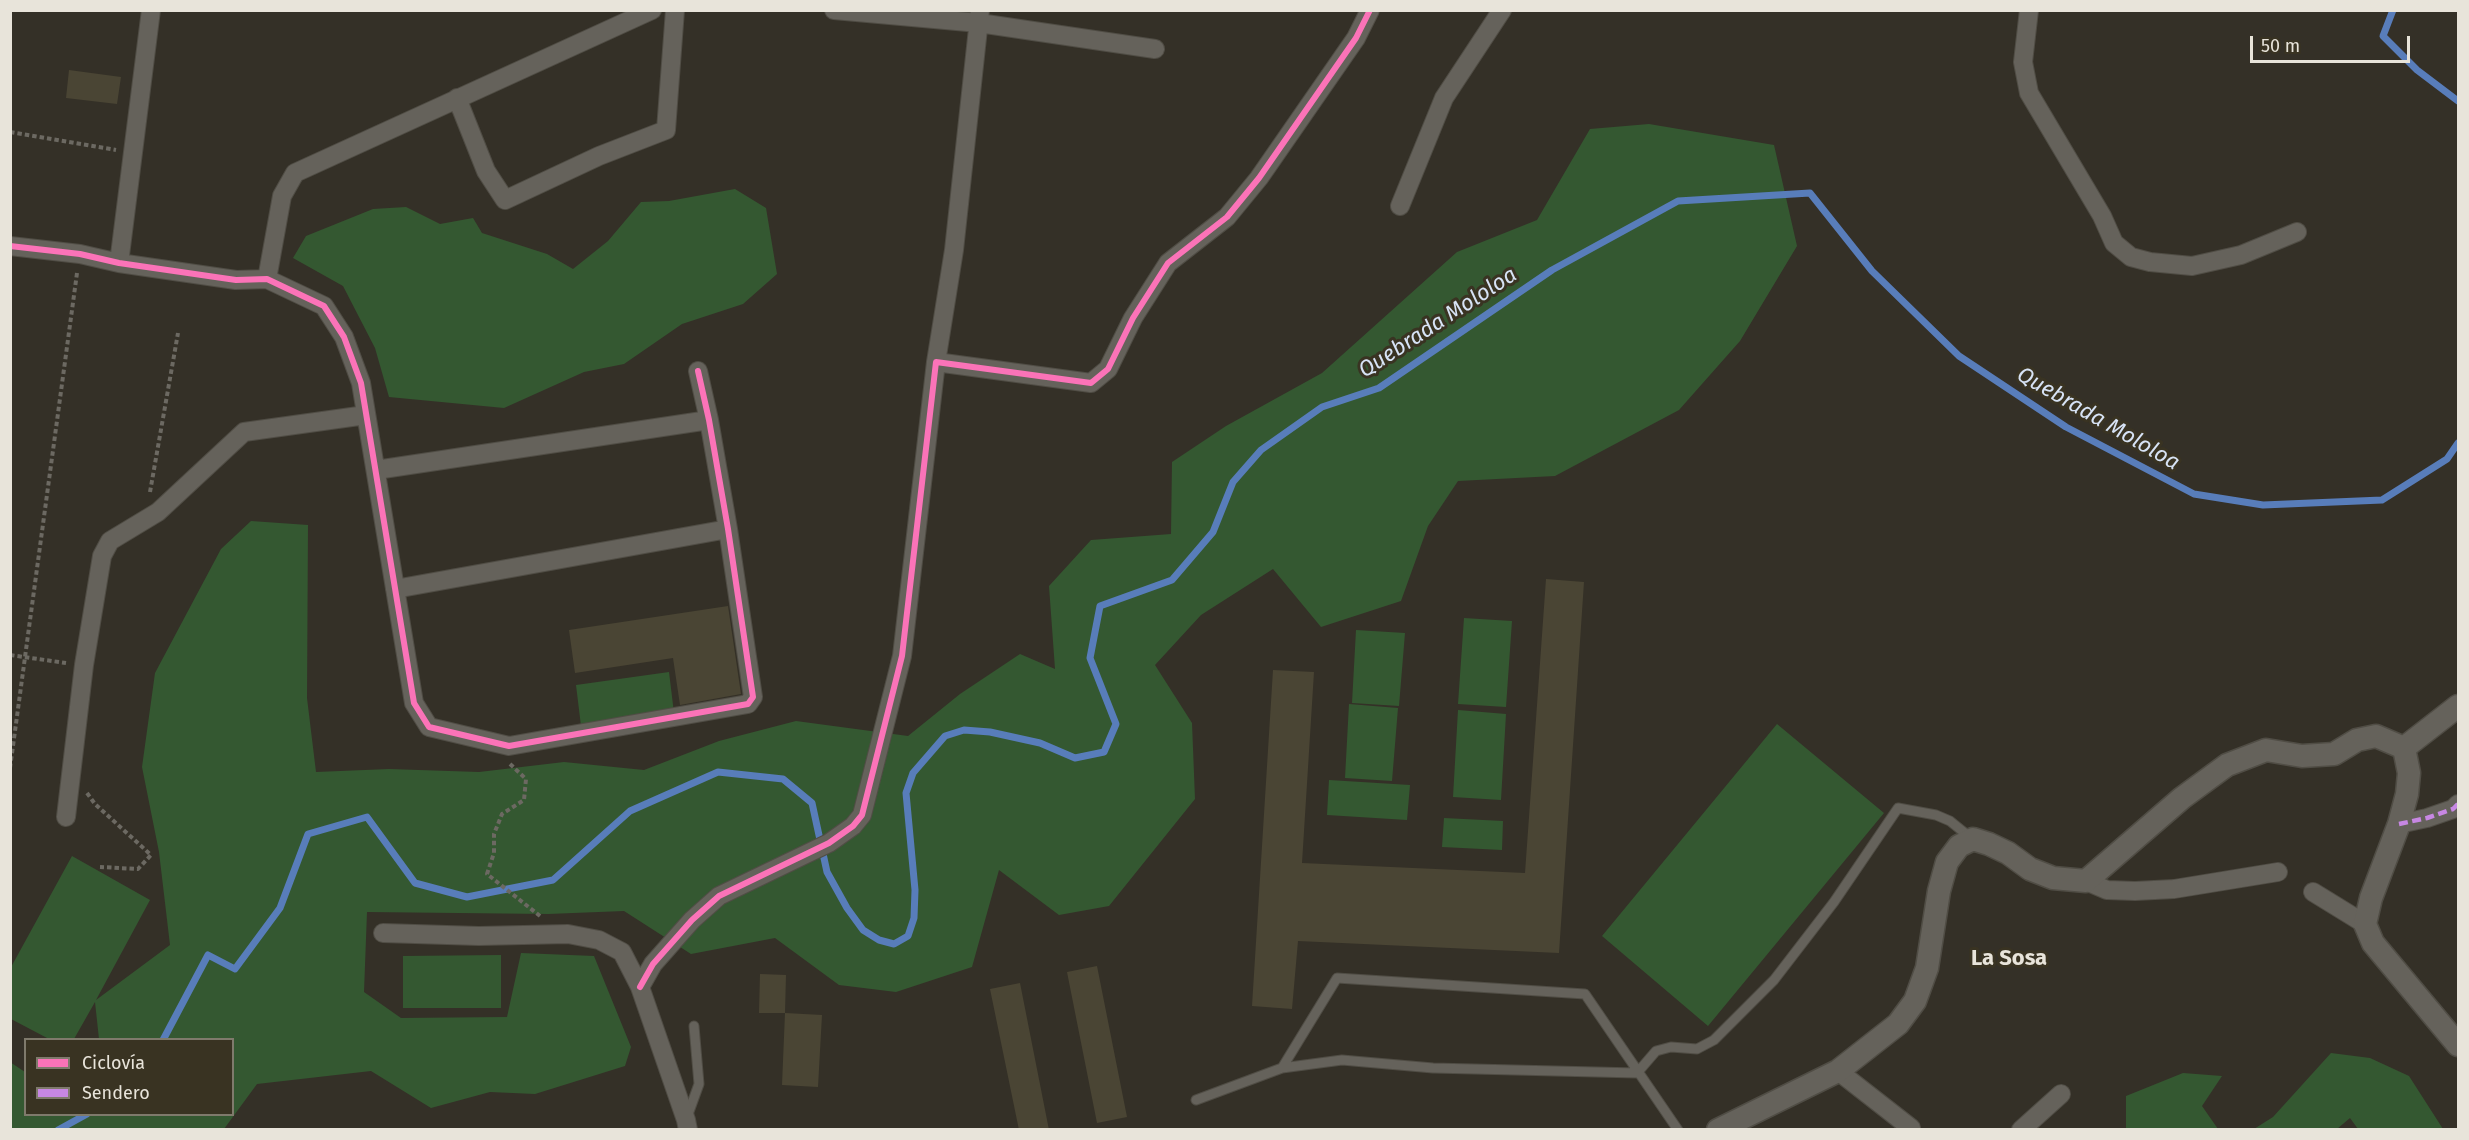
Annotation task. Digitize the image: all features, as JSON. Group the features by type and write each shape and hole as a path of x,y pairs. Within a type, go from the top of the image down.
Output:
{"street":[{"path":"119,263 151,10"},
{"path":"267,279 282,196 295,173 652,10"},
{"path":"458,98 486,171 505,200 599,156 666,130 675,10"},
{"path":"834,10 979,17 1155,49"},
{"path":"936,362 1091,383 1100,376 1108,369 1133,318 1168,263 1227,217 1259,178 1356,38 1370,10"},
{"path":"1400,206 1444,98 1503,10"},
{"path":"2030,10 2023,62 2029,93 2102,216 2114,243 2131,257 2150,262 2192,266 2241,255 2296,232"},
{"path":"640,987 653,964 692,921 719,896 829,843 853,826 862,815 902,656 936,362 954,250 979,17"},
{"path":"10,246 80,254 119,263 237,279 267,279 324,306 344,337 361,383 414,703 429,727 510,746 748,704 753,697 728,529 698,371"},
{"path":"66,817 84,665 102,556 111,541 158,512 244,432 366,414"},
{"path":"376,470 709,420"},
{"path":"395,589 728,529"},
{"path":"2404,748 2458,706"},
{"path":"2086,881 2182,798 2227,765 2266,750 2302,756 2334,754 2357,740 2376,736 2404,748"},
{"path":"2404,748 2409,773 2407,794 2399,824 2371,898 2366,924 2373,943 2458,1045"},
{"path":"2399,824 2427,818 2453,809 2458,804"},
{"path":"1718,1130 1838,1071 1898,1024 1915,1001 1927,968 1947,862 1959,846 1973,839 2008,853 2030,869 2053,878 2086,881 2107,890 2174,889 2278,872"},
{"path":"2313,892 2366,924"},
{"path":"383,933 479,936 568,934 599,940 622,952 640,987 687,1125"},
{"path":"1838,1071 1911,1129"},
{"path":"2021,1130 2061,1094"}],"lane":[{"path":"1638,1073 1656,1051 1671,1047 1697,1049 1714,1041 1767,987 1834,902 1898,808 1936,815 1950,821 1973,839"},
{"path":"1282,1068 1337,978 1585,994 1678,1130"},
{"path":"687,1125 699,1084 694,1026"},
{"path":"1196,1100 1282,1068 1342,1060 1433,1068 1638,1073"}],"path":[{"path":"10,132 132,153"},
{"path":"10,768 80,254"},
{"path":"145,519 178,333"},
{"path":"10,656 84,665"},
{"path":"494,742 509,763 526,779 524,800 502,813 494,834 494,853 487,874 538,913"},
{"path":"71,770 95,804 151,855 138,869 100,867"}],"green space":[{"path":"1649,124 1774,145 1797,246 1740,341 1679,410 1555,476 1458,481 1428,526 1401,601 1321,627 1273,569 1201,615 1155,665 1192,723 1195,799 1109,906 1059,915 999,870 972,967 896,992 839,985 775,938 691,954 624,911 548,914 367,912 364,992 401,1018 507,1017 521,953 594,956 631,1047 625,1066 535,1094 490,1092 431,1108 371,1071 257,1084 234,1115 234,1038 99,1038 95,1002 75,1038 47,1038 11,1019 10,969 72,856 150,900 96,1000 170,945 159,852 142,767 155,673 221,549 251,521 308,525 307,698 316,772 389,769 479,772 564,762 644,770 719,741 796,721 908,736 960,694 1020,654 1055,669 1049,586 1091,540 1171,534 1172,462 1226,426 1322,373 1457,252 1537,220 1590,129"},
{"path":"735,189 766,208 777,274 743,304 682,324 624,364 584,372 504,408 389,397 375,348 343,286 293,258 306,236 373,209 406,207 440,224 473,218 482,233 547,254 573,269 608,241 641,202 669,201"},
{"path":"1464,618 1512,621 1506,707 1458,704"},
{"path":"1356,630 1405,633 1399,706 1352,703"},
{"path":"669,672 674,713 581,726 576,685"},
{"path":"1349,704 1398,708 1392,781 1345,778"},
{"path":"1458,710 1506,714 1501,800 1453,797"},
{"path":"1777,724 1884,813 1708,1026 1602,936"},
{"path":"1329,780 1410,785 1407,820 1327,815"},
{"path":"1444,818 1503,821 1502,850 1442,847"},
{"path":"501,955 501,1008 403,1008 403,956"},
{"path":"2331,1053 2370,1058 2409,1076 2443,1129 2358,1129 2350,1118 2337,1129 2254,1129 2273,1117"},
{"path":"10,1062 24,1071 24,1116 234,1116 224,1129 11,1129"},
{"path":"2183,1073 2222,1076 2202,1106 2218,1129 2126,1129 2126,1096"}],"building":[{"path":"69,70 121,77 117,104 66,98"},
{"path":"1546,579 1584,582 1559,953 1298,941 1292,1009 1252,1006 1273,670 1314,672 1302,863 1525,873"},
{"path":"728,606 741,694 680,705 673,658 575,673 569,630"},
{"path":"1097,966 1127,1117 1097,1123 1067,972"},
{"path":"760,974 786,975 785,1013 759,1013"},
{"path":"1020,983 1049,1130 1019,1130 990,989"},
{"path":"785,1013 822,1015 818,1087 782,1085"}],"waterway":[{"name":"Quebrada Mololoa","path":"2393,10 2383,36 2417,70 2458,101"},
{"name":"Quebrada Mololoa","path":"164,1038 208,955 235,969 280,908 308,834 367,817 415,883 467,897 553,880 630,811 718,772 783,779 812,803 827,872 847,908 863,930 879,940 894,944 908,936 914,918 915,890 906,793 913,773 945,736 964,730 990,732 1040,743 1075,758 1104,752 1116,724 1090,658 1100,606 1172,580 1213,532 1233,482 1261,450 1322,407 1379,388 1552,270 1678,201 1810,193 1872,271 1959,356 2066,427 2194,494 2263,505 2382,500 2447,459 2458,443"},
{"name":"Quebrada Mololoa","path":"58,1130 83,1116"}],"marked path":[{"path":"2399,824 2427,818 2453,809 2458,804"}],"cycle path":[{"path":"640,987 653,964 692,920 719,896 829,843 853,826 862,815 902,656 936,362 1091,383 1108,369 1133,318 1168,263 1227,217 1259,178 1356,38 1370,10"},
{"path":"10,246 80,254 119,263 236,280 267,279 324,306 344,337 361,383 414,703 429,727 509,746 748,704 753,697 728,529 698,371"}],"district":[{"name":"La Sosa","path":"2009,959"}]}
